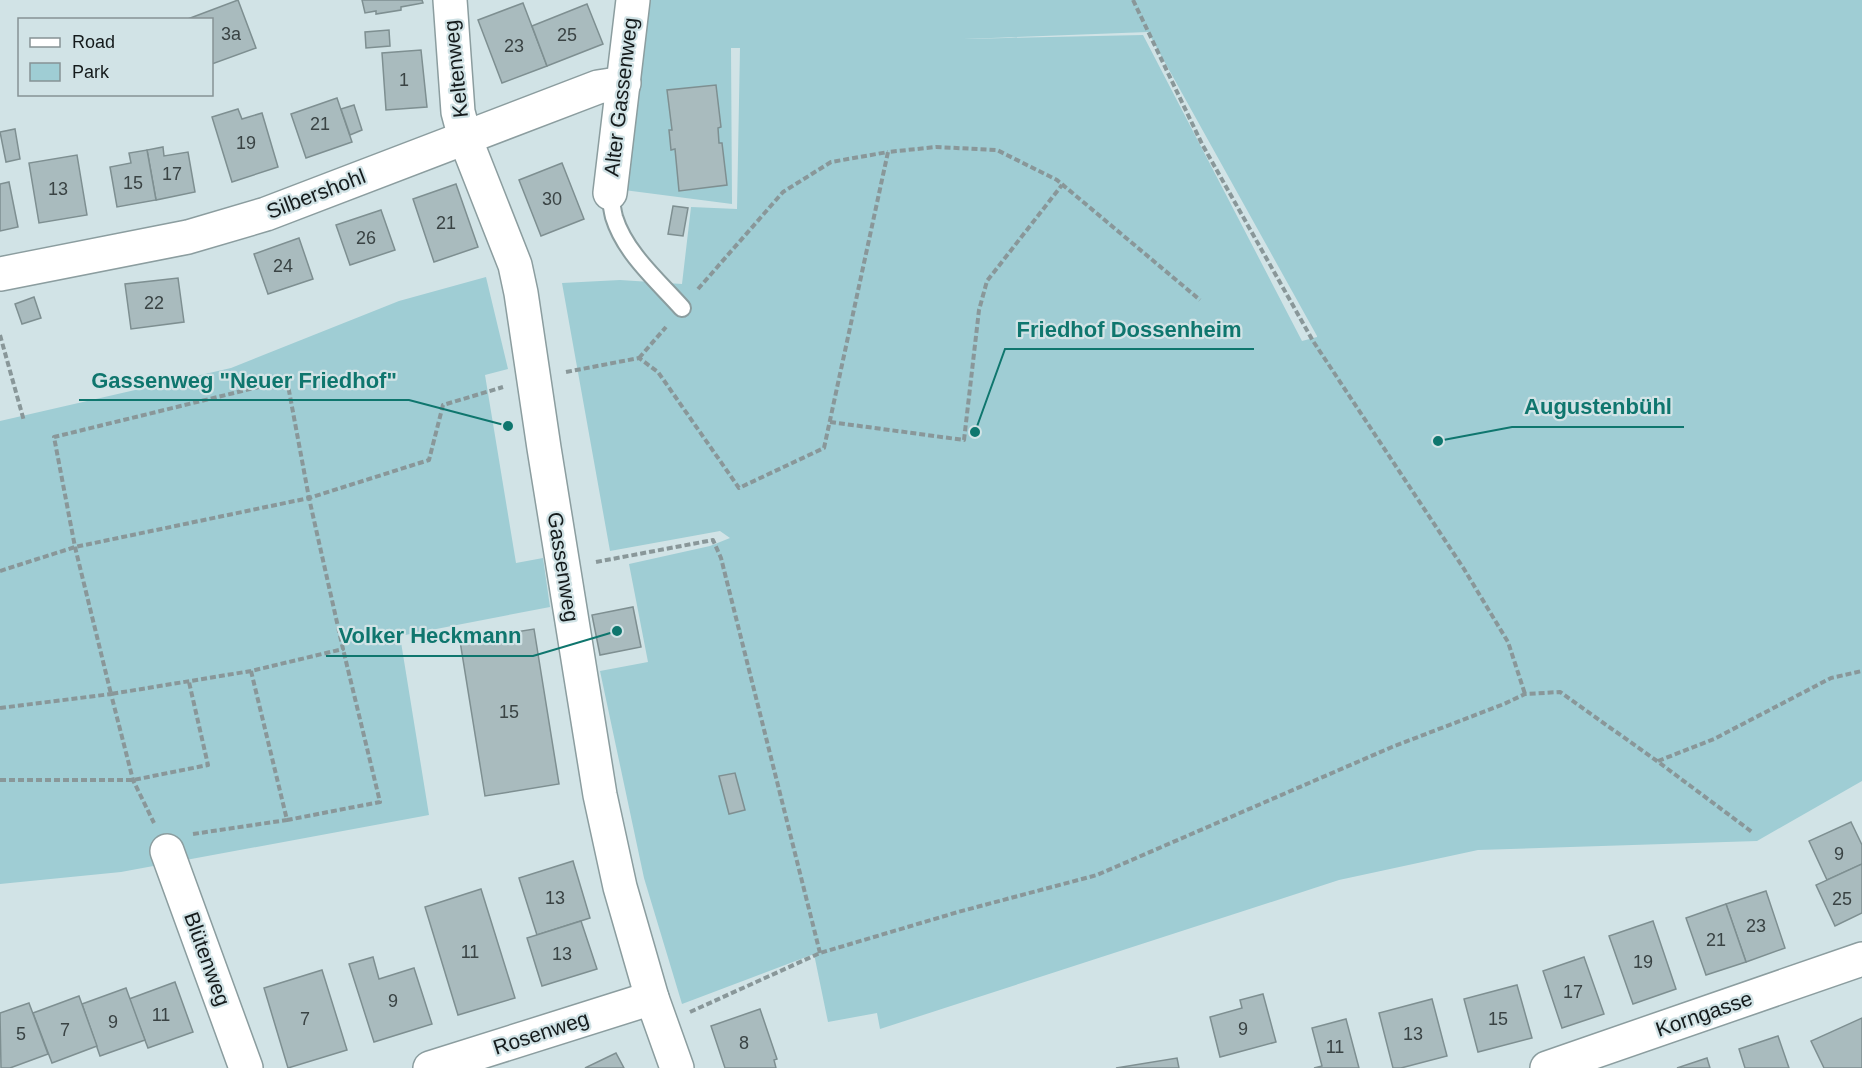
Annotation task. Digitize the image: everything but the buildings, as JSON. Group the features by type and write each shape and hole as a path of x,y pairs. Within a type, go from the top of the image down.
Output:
{"street":[{"name":"Keltenweg","path":"450,0 459,112 465,138"},
{"name":"Alter Gassenweg","path":"610,193 633,0"},
{"name":"Silbershohl","path":"0,274 188,237 266,214 598,87 624,83"},
{"name":"Gassenweg","path":"465,138 515,265 600,795 620,887 657,1011 677,1068"},
{"name":"Blütenweg","path":"164,845 237,1065"},
{"name":"Korngasse","path":"1547,1068 1862,959"},
{"name":"Rosenweg","path":"430,1068 657,1011"}],"lane":[{"path":"610,193 614,217 624,239 682,308"}],"path":[{"path":"1133,0 1202,144 1312,341 1508,642 1525,693"},
{"path":"0,571 75,547 309,498 429,460 442,405 534,379 639,358 783,192 831,162 888,152 936,147 997,150 1057,180 1200,300"},
{"path":"639,358 658,372 739,488 824,448 888,152"},
{"path":"830,422 964,440 979,310 987,281 1062,184"},
{"path":"0,334 24,421"},
{"path":"287,380 309,498 380,802 164,845 133,780 75,547 54,437 287,380"},
{"path":"563,568 713,540 721,558 820,953"},
{"path":"0,708 189,682 251,671 343,649"},
{"path":"251,671 287,820"},
{"path":"1657,761 1714,739 1831,678 1862,671"},
{"path":"0,780 133,780 208,765 189,682"},
{"path":"657,1011 820,953 958,912 1097,875 1371,756 1504,704 1525,693 1560,692 1752,832"}],"green space":[{"path":"640,0 1862,0 1862,781 1757,841 1478,850 1339,880 880,1029 877,1013 828,1022 814,954 682,1004 644,878 600,671 648,662 629,564 710,546 730,538 720,531 610,551 562,283 620,280 682,284 691,207 737,209 740,48 731,48 732,204 624,190","holes":["1148,32 1317,336 1302,341 1143,35 964,39"]},
{"path":"486,277 508,369 485,375 516,563 543,558 550,607 400,636 429,815 121,872 0,884 0,421 231,368 399,301"}],"place":[{"name":"Gassenweg \"Neuer Friedhof\"","path":"508,426"},
{"name":"Friedhof Dossenheim","path":"975,432"},
{"name":"Augustenbühl","path":"1438,441"},
{"name":"Volker Heckmann","path":"617,631"}]}
